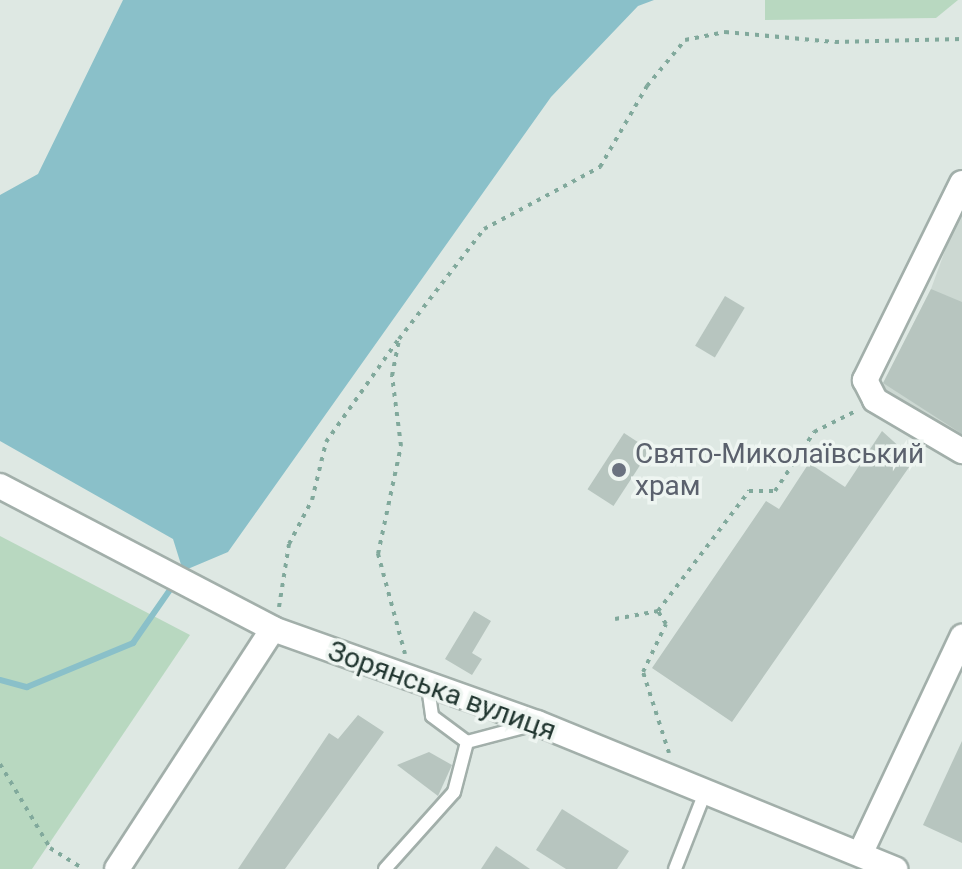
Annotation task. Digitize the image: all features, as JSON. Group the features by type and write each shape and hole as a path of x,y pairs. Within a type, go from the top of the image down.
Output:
{"street":[{"path":"962,183 865,380 875,400 962,451"},
{"name":"Зорянська вулиця","path":"0,486 273,629 537,723 704,795 861,852 895,869"},
{"path":"117,869 273,629"},
{"path":"861,852 962,637"}],"lane":[{"path":"420,683 432,716 467,742"},
{"path":"467,742 537,723"},
{"path":"385,869 454,792 467,742"},
{"path":"675,869 704,795"}],"path":[{"path":"273,629 289,544 312,500 326,442 399,339 484,229 600,167 647,86 685,40 725,32 835,42 962,39"},
{"path":"399,339 392,376 401,446 378,554 420,683"},
{"path":"615,619 658,611 749,491 775,491 814,432 875,400"},
{"path":"658,611 666,624 643,672 661,743 678,763"},
{"path":"0,764 50,848 83,869"}],"shaded area":[{"path":"962,204 962,444 880,390 931,289"}],"green space":[{"path":"765,0 958,0 936,18 765,20"},
{"path":"0,536 190,635 32,869 0,869"}],"water":[{"path":"123,0 654,0 638,6 551,97 228,552 183,571 173,539 0,441 0,195 38,174"}],"building":[{"path":"931,289 962,302 962,434 883,383"},
{"path":"725,296 745,308 715,358 695,346"},
{"path":"882,431 914,460 732,722 652,668 766,501 779,509 809,463 845,487"},
{"name":"Свято-Миколаївський храм","path":"624,433 650,450 614,506 588,489"},
{"path":"474,611 491,621 472,653 482,659 472,675 445,659"},
{"path":"358,715 384,732 285,869 238,869 329,733 338,739"},
{"path":"962,741 962,843 923,825"},
{"path":"429,752 452,765 438,796 397,765"},
{"path":"562,809 629,851 617,869 566,869 536,850"},
{"path":"496,846 530,869 481,869"}],"waterway":[{"path":"0,680 27,687 133,643 174,584"}],"place":[{"name":"Свято-Миколаївський храм","path":"619,470"}]}
